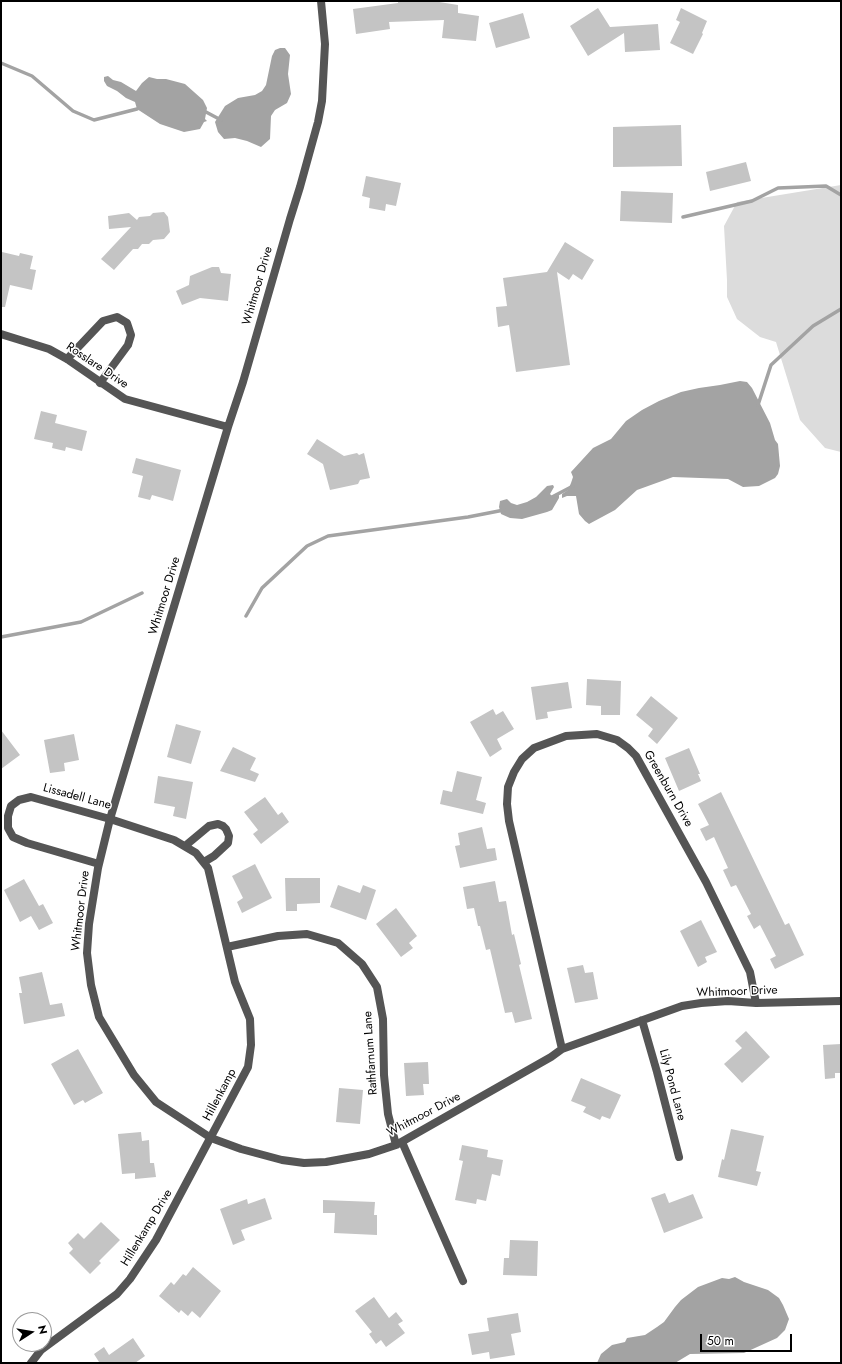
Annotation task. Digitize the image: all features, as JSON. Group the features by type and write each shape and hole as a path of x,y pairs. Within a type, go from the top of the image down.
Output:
{"street":[{"name":"Whitmoor Drive","path":"321,1 325,44 322,101 318,122 243,382 228,427 110,818 99,864 89,924 87,953 91,985 99,1017 134,1075 156,1102 211,1138 241,1149 282,1160 304,1163 326,1162 369,1154 399,1144 551,1057 562,1049 682,1006 701,1003 728,1002 756,1003 841,1001"},
{"path":"67,359 103,321 117,318 127,323 131,335 128,345 100,383"},
{"name":"Rosslare Drive","path":"1,334 49,349 67,359 125,399 228,427"},
{"name":"Greenburn Drive","path":"562,1049 509,821 507,804 508,787 514,772 522,759 534,748 566,736 597,734 617,740 636,756 706,882 750,972 756,1003"},
{"name":"Lissadell Lane","path":"99,864 27,844 13,837 8,828 8,816 11,806 19,800 31,797 110,818 174,840 196,853 208,868 227,947"},
{"path":"185,846 209,826 218,824 223,826 230,836 228,843 214,856 204,862"},
{"name":"Rathfarnum Lane","path":"227,947 278,936 307,934 338,943 362,964 377,988 382,1013 384,1075 388,1114 399,1144 463,1281"},
{"name":"Hillenkamp","path":"211,1138 248,1067 251,1045 250,1020 235,982 227,947"},
{"name":"Lily Pond Lane","path":"642,1020 679,1157"},
{"name":"Hillenkamp Drive","path":"31,1363 41,1350 113,1298 130,1279 156,1240 211,1138"}],"shaded area":[{"path":"285,48 290,55 288,74 291,94 287,103 275,110 271,116 270,139 261,147 235,138 224,139 218,132 215,122 225,106 238,98 255,95 262,91 266,85 272,56 275,50"},
{"path":"108,76 136,91 149,77 166,79 185,84 203,100 207,108 205,119 207,121 204,122 200,129 184,132 160,124 137,109 135,102 107,86 104,81 104,77"},
{"path":"841,185 841,452 825,448 800,420 776,342 760,337 737,319 727,297 724,226 737,202"},
{"path":"740,381 747,382 752,388 770,423 775,440 778,444 780,466 778,474 775,478 759,486 743,487 728,479 673,477 637,490 615,510 589,524 579,514 576,496 567,496 562,498 562,494 568,490 571,483 573,477 571,472 593,448 611,439 626,421 642,410 681,392"},
{"path":"553,485 554,487 550,494 552,496 559,495 559,498 552,510 522,519 510,518 501,514 499,507 500,501 507,499 511,503 517,505 527,502 536,497 547,486"},
{"path":"735,1277 744,1282 768,1290 779,1298 789,1319 785,1330 777,1338 744,1353 690,1354 675,1363 597,1363 601,1354 612,1345 625,1342 627,1338 645,1335 664,1322 681,1300 698,1287 722,1278 729,1279"}],"building":[{"path":"398,1 433,1 458,5 458,13 479,16 476,41 442,38 444,20 389,22 390,29 356,34 353,9 398,3"},
{"path":"598,8 610,27 658,24 660,50 625,52 624,33 588,56 570,26"},
{"path":"681,8 707,21 702,33 703,34 693,54 670,43 680,22 676,20"},
{"path":"523,13 530,38 496,48 489,23"},
{"path":"681,125 682,166 613,167 613,127"},
{"path":"746,162 751,181 710,191 706,172"},
{"path":"366,176 401,183 396,206 386,204 385,211 369,208 370,198 362,196"},
{"path":"621,191 673,193 672,223 620,221"},
{"path":"164,212 168,217 170,232 164,239 153,240 149,244 142,244 138,249 133,249 114,270 101,259 131,227 109,229 108,216 129,213 137,220 139,217"},
{"path":"565,242 594,260 582,280 573,274 569,280 557,272 570,365 516,372 509,325 498,327 496,307 507,306 503,278 547,272"},
{"path":"2,252 19,256 20,253 33,256 30,269 36,270 32,290 10,285 5,307 1,307"},
{"path":"212,267 219,267 221,273 231,274 228,301 200,298 182,305 176,291 189,285 190,276"},
{"path":"41,411 57,415 55,423 87,431 82,451 66,447 65,451 52,448 53,443 34,439"},
{"path":"317,439 344,456 357,453 359,455 364,453 370,478 360,480 358,484 330,490 323,464 307,454"},
{"path":"136,458 181,470 173,501 152,495 150,500 138,497 143,476 132,473"},
{"path":"587,679 621,681 620,715 601,715 601,706 586,705"},
{"path":"568,682 572,708 547,712 548,718 536,720 531,687"},
{"path":"651,696 678,718 657,744 648,736 653,729 636,715"},
{"path":"493,709 496,715 503,711 514,729 497,739 502,749 490,757 470,722"},
{"path":"176,724 201,731 191,764 167,757"},
{"path":"1,730 20,755 1,769"},
{"path":"74,734 79,760 64,763 65,771 50,773 44,740"},
{"path":"233,747 256,758 250,770 259,774 255,782 220,771"},
{"path":"689,748 700,774 698,774 701,781 679,791 665,758"},
{"path":"457,771 482,777 476,800 486,803 483,814 440,804 443,790 452,792"},
{"path":"158,776 193,782 186,819 173,816 175,807 154,803"},
{"path":"721,792 785,925 789,923 804,955 775,969 770,959 776,956 760,925 754,929 747,916 751,914 736,885 731,887 723,870 728,868 714,837 706,841 700,829 709,825 698,804"},
{"path":"265,797 278,815 282,812 289,822 261,844 253,834 258,830 244,812"},
{"path":"482,827 487,849 495,848 497,860 460,868 455,846 460,845 458,833"},
{"path":"255,864 272,898 242,913 237,902 243,898 232,876"},
{"path":"285,878 320,878 320,903 297,904 297,911 286,911"},
{"path":"24,879 39,906 43,904 53,923 39,930 31,916 20,922 4,890"},
{"path":"495,881 499,902 506,901 512,935 514,934 521,964 519,965 532,1019 515,1023 512,1012 505,1013 490,949 486,950 474,908 467,909 463,887"},
{"path":"338,885 360,893 363,885 376,890 366,920 330,907"},
{"path":"396,908 417,936 409,943 413,948 401,957 376,924"},
{"path":"701,920 717,952 705,957 707,962 698,967 680,931"},
{"path":"583,965 585,973 593,972 598,999 575,1003 567,968"},
{"path":"42,972 50,1005 62,1003 65,1016 24,1024 19,993 22,993 19,977"},
{"path":"746,1031 770,1057 742,1083 724,1064 742,1048 735,1041"},
{"path":"841,1044 841,1073 835,1073 835,1078 825,1079 823,1045"},
{"path":"78,1049 103,1093 85,1103 83,1100 74,1105 51,1064"},
{"path":"428,1062 429,1084 423,1084 424,1095 406,1096 404,1063"},
{"path":"581,1078 621,1095 610,1119 602,1116 600,1120 583,1112 586,1107 571,1101"},
{"path":"339,1088 363,1090 360,1124 336,1122"},
{"path":"731,1129 764,1136 756,1171 761,1172 757,1186 718,1177 722,1159 724,1160"},
{"path":"141,1132 142,1141 149,1140 150,1163 154,1163 156,1177 135,1179 135,1173 122,1174 118,1134"},
{"path":"462,1145 488,1150 487,1157 503,1160 500,1176 492,1174 486,1201 477,1199 476,1204 455,1200 463,1161 459,1160"},
{"path":"665,1193 669,1203 693,1194 703,1218 664,1233 651,1198"},
{"path":"265,1198 272,1219 241,1230 245,1240 233,1245 220,1209 247,1199 248,1204"},
{"path":"323,1200 375,1202 374,1215 377,1215 377,1235 334,1233 335,1213 323,1213"},
{"path":"101,1222 120,1240 99,1261 101,1263 90,1274 69,1253 73,1249 68,1243 78,1233 84,1239"},
{"path":"510,1240 538,1241 537,1276 503,1275 504,1258 509,1258"},
{"path":"193,1267 221,1291 200,1318 192,1311 188,1316 181,1310 179,1313 159,1296 171,1282 174,1285 183,1274 186,1276"},
{"path":"374,1297 389,1318 396,1312 403,1321 398,1324 405,1333 386,1347 381,1340 376,1344 369,1334 372,1332 355,1311"},
{"path":"518,1313 521,1332 511,1334 515,1355 490,1359 489,1352 472,1355 468,1334 489,1331 487,1318"},
{"path":"133,1338 145,1356 135,1363 97,1363 99,1362 94,1354 104,1347 109,1355"}],"waterway":[{"path":"1,63 32,76 73,111 94,120 137,109"},
{"path":"206,112 221,120"},
{"path":"683,217 752,201 778,188 826,186 841,195"},
{"path":"758,405 771,365 813,326 841,309"},
{"path":"552,497 573,486"},
{"path":"246,616 262,588 307,546 328,536 468,517 504,510"},
{"path":"1,637 81,622 142,593"}]}
